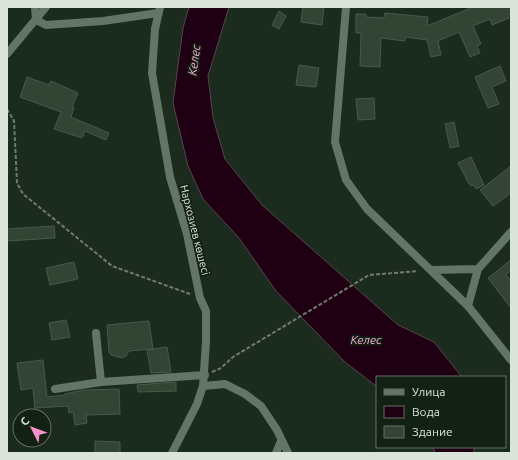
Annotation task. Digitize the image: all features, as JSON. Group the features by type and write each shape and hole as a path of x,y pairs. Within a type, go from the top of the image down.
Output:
{"street":[{"path":"35,7 36,20"},
{"path":"7,54 46,7"},
{"path":"346,7 335,142 346,180 367,209 468,306 511,360"},
{"path":"36,20 46,25 103,21 159,10"},
{"name":"Нархозиев көшесі","path":"159,10 155,29 152,73 170,177 187,234 200,298 206,311 203,386 197,404 172,453"},
{"path":"468,306 478,270 511,232"},
{"path":"431,270 478,270"},
{"path":"96,333 101,382"},
{"path":"55,389 101,382 204,375"},
{"path":"203,386 225,384 245,394 261,406 277,430 281,442 288,453"},
{"path":"276,453 281,442"}],"path":[{"path":"7,109 14,121 18,183 23,194 112,266 200,298"},
{"path":"204,375 222,368 233,357 282,329 369,275 431,270"}],"water":[{"name":"Келес","path":"189,7 229,7 208,76 213,118 225,159 262,205 398,325 434,342 461,376 376,376 376,386 345,362 276,291 239,238 203,199 188,166 173,103 183,28"},
{"path":"433,448 474,448 474,453 435,453"}],"building":[{"path":"303,7 324,7 322,25 301,22"},
{"path":"473,7 511,7 511,14 507,15 509,18 492,25 490,19 473,26 481,44 477,46 480,53 470,57 459,32 438,41 441,55 431,57 427,40 406,37 405,41 381,38 380,67 360,66 361,33 356,33 356,14 366,14 366,17 384,18 385,13 428,17 427,26"},
{"path":"279,11 286,16 279,29 272,25"},
{"path":"299,65 319,68 316,87 296,85"},
{"path":"500,66 506,81 492,87 499,104 488,108 475,77"},
{"path":"27,77 49,85 51,81 78,93 72,107 74,108 71,117 109,133 106,140 85,131 82,138 54,129 61,112 20,97"},
{"path":"374,98 375,119 358,120 356,99"},
{"path":"454,122 459,146 450,148 445,124"},
{"path":"471,157 484,185 476,189 474,185 471,186 468,182 458,163"},
{"path":"511,166 511,193 493,206 480,190"},
{"path":"54,226 55,238 7,241 7,229"},
{"path":"511,260 511,270 506,275 511,281 511,308 488,278"},
{"path":"74,262 78,279 50,285 46,268"},
{"path":"66,320 70,337 52,340 49,323"},
{"path":"149,321 153,349 129,351 126,356 122,358 111,355 109,352 107,325"},
{"path":"167,347 171,372 151,373 147,350"},
{"path":"43,360 47,397 65,395 83,390 119,389 120,414 86,415 87,423 75,425 73,412 69,413 68,406 35,408 33,388 21,390 17,363"},
{"path":"176,382 176,391 138,392 137,385"},
{"path":"95,441 120,442 120,453 95,453"}]}
